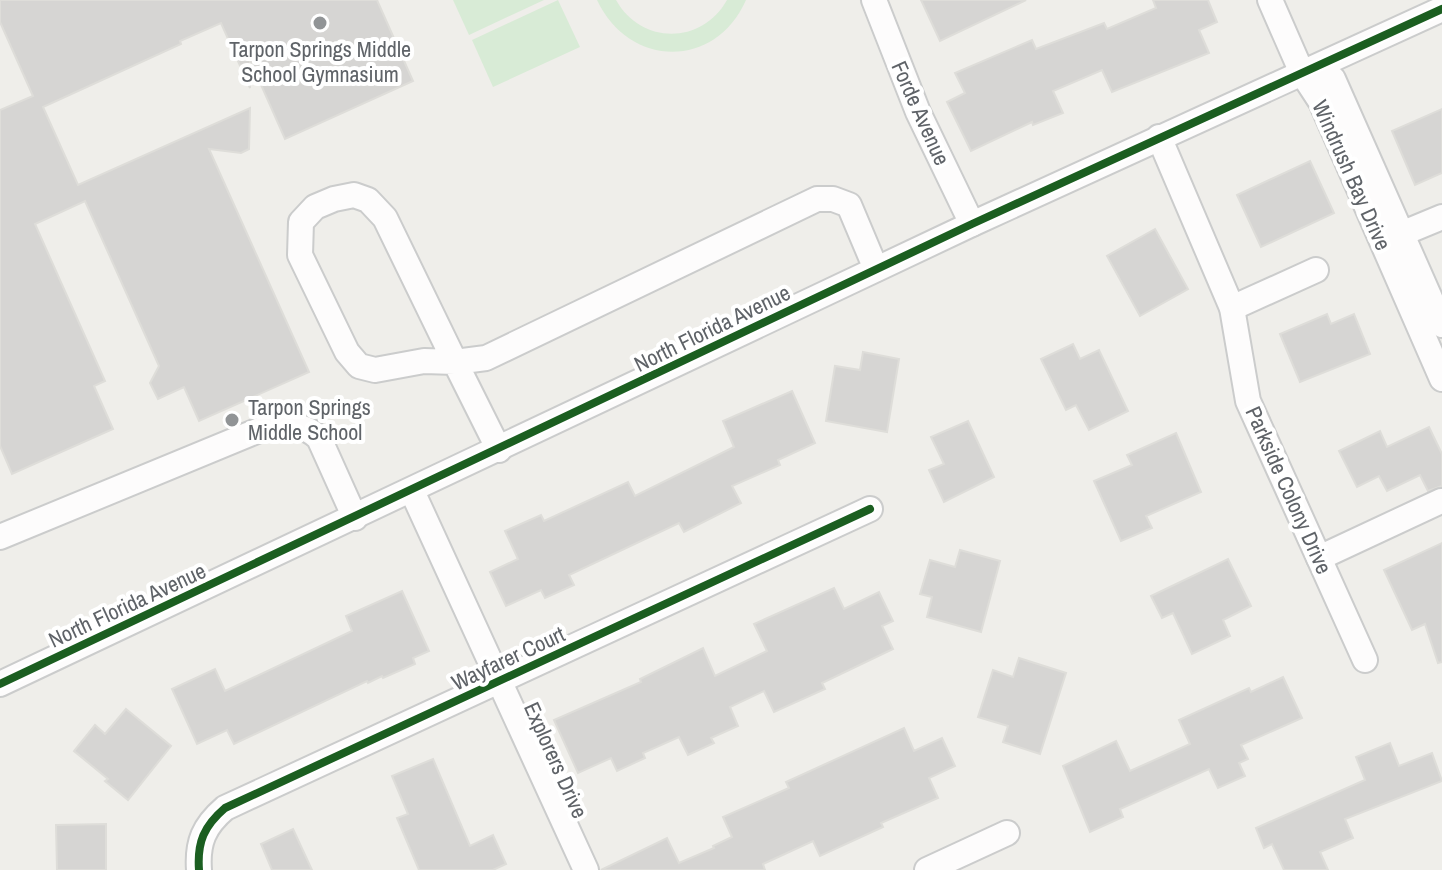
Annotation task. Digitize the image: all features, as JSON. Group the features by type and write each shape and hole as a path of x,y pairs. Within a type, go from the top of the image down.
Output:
{"street":[{"name":"Forde Avenue","path":"874,0 918,112 972,224"},
{"name":"Windrush Bay Drive","path":"1270,0 1302,73 1321,102 1392,238 1442,325"},
{"name":"North Florida Avenue","path":"0,684 972,224 1442,9"},
{"name":"Parkside Colony Drive","path":"1159,137 1232,308 1248,401 1365,660"},
{"path":"499,450 455,362 385,218 368,200 354,195 315,207 301,222 300,255 347,352 359,366 375,370 424,361 455,362 486,358 817,199 833,199 849,205 876,269"},
{"path":"1392,238 1442,217"},
{"name":"Windrush Bay Drive","path":"1392,238 1442,379"},
{"path":"1232,308 1316,270"},
{"path":"0,537 269,426 285,425 310,430 319,438 355,518"},
{"name":"Explorers Drive","path":"412,491 586,870"},
{"path":"1319,558 1441,501"},
{"name":"Wayfarer Court","path":"199,870 199,843 204,830 225,808 870,509"},
{"path":"927,870 959,864 1007,833"}],"green space":[{"path":"453,0 544,0 469,35"},
{"path":"558,0 580,47 493,87 472,40"},
{"path":"597,0 616,0 627,15 640,25 656,32 672,34 703,25 716,15 727,0 746,0 732,23 714,39 694,49 672,52 650,48 629,39 611,22"}],"building":[{"path":"0,0 377,0 413,81 285,139 250,60 250,88 221,23 43,107 78,185 250,108 249,149 241,153 209,149 309,372 199,421 184,387 158,399 150,383 159,366 85,201 35,224 105,381 94,386 113,429 12,474 0,446 0,110 33,96 0,22"},
{"path":"921,0 1026,0 940,41"},
{"path":"1153,0 1208,0 1217,22 1199,30 1209,53 1112,92 1102,70 1053,91 1063,113 1033,125 1032,122 971,151 947,102 965,93 955,73 1032,40 1036,49 1104,23 1107,29 1156,8"},
{"path":"1442,109 1442,173 1415,185 1392,131"},
{"path":"1310,161 1334,213 1261,247 1237,195"},
{"path":"1155,229 1188,289 1140,316 1107,256"},
{"path":"1327,314 1331,324 1354,314 1370,354 1300,382 1280,334"},
{"path":"1073,344 1080,359 1099,350 1128,411 1089,430 1076,405 1066,410 1041,359"},
{"path":"863,352 899,359 887,432 826,421 835,366 860,370"},
{"path":"792,391 815,443 778,460 780,465 732,486 741,503 684,532 679,523 569,575 574,585 545,598 541,590 506,606 490,572 518,559 505,531 541,515 544,521 628,482 635,496 734,447 723,421"},
{"path":"968,421 994,477 944,502 929,470 944,464 931,437"},
{"path":"1429,427 1442,454 1442,486 1428,491 1420,475 1387,491 1379,476 1357,487 1339,451 1380,431 1387,447"},
{"path":"1176,433 1201,492 1146,516 1152,528 1121,541 1094,481 1132,465 1127,455"},
{"path":"1442,543 1442,662 1438,663 1425,624 1412,630 1384,570"},
{"path":"960,550 1000,561 981,632 927,617 932,597 920,594 930,560 955,567"},
{"path":"1228,559 1251,606 1223,620 1230,636 1192,654 1173,613 1162,618 1151,596"},
{"path":"834,588 844,609 879,592 893,621 882,626 893,649 822,683 825,689 774,712 764,691 730,707 738,726 711,738 714,743 688,755 679,737 643,753 645,758 617,771 611,758 578,773 554,720 641,682 640,679 703,648 715,676 767,651 754,624"},
{"path":"402,591 429,651 413,658 415,664 383,678 367,681 234,744 227,730 197,744 172,689 215,669 225,691 352,631 346,616"},
{"path":"1019,658 1066,673 1040,754 1003,742 1008,726 978,717 993,670 1013,677"},
{"path":"1283,677 1302,718 1241,745 1248,759 1239,763 1245,776 1218,788 1209,769 1120,809 1123,817 1090,832 1063,766 1116,741 1130,771 1190,744 1179,720 1249,688 1251,692"},
{"path":"126,709 171,746 128,800 74,751 95,725 105,734"},
{"path":"904,728 914,751 942,738 955,766 929,778 938,798 881,823 883,827 820,856 813,841 763,864 765,870 601,870 667,838 679,863 714,848 732,837 723,817 789,788 786,782"},
{"path":"1390,743 1399,766 1432,753 1442,781 1345,819 1353,838 1320,852 1328,870 1284,870 1272,844 1264,848 1256,828 1365,780 1356,757"},
{"path":"433,759 470,846 493,835 506,864 493,870 419,870 397,818 408,814 392,776"},
{"path":"106,824 106,870 57,870 56,825"},
{"path":"293,829 312,870 272,870 261,844"}],"cycle path":[{"path":"0,684 972,224 1442,9"},
{"path":"199,870 203,835 225,808 870,509"}],"place":[{"name":"Tarpon Springs Middle School Gymnasium","path":"320,23"},
{"name":"Tarpon Springs Middle School","path":"232,420"}]}
